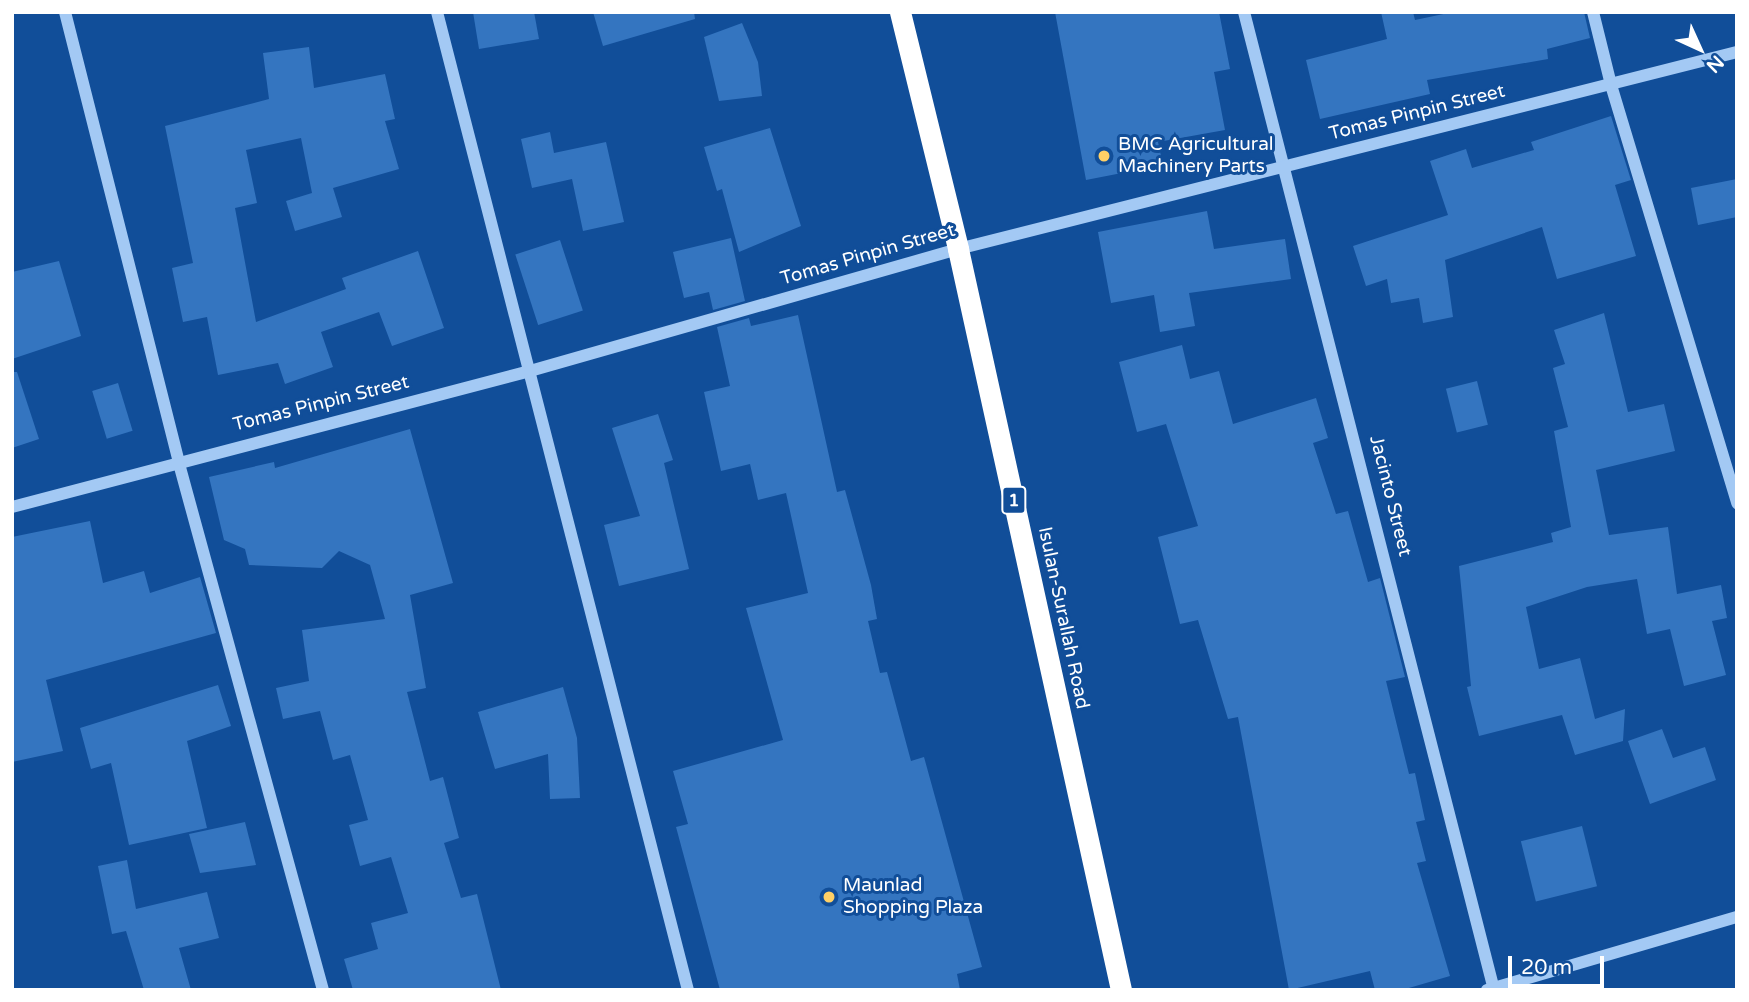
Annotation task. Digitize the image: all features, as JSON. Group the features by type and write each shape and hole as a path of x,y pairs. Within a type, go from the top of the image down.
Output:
{"highway":[{"name":"Isulan-Surallah Road","path":"900,12 958,250 1122,990"}],"street":[{"path":"65,12 178,460 323,990"},
{"path":"437,12 688,990"},
{"name":"Jacinto Street","path":"1244,12 1287,165 1492,989"},
{"path":"1593,12 1611,85 1737,503"},
{"name":"Tomas Pinpin Street","path":"12,507 178,460 530,371 958,250 1737,52"},
{"path":"1492,989 1737,917"}],"building":[{"path":"473,12 534,12 539,39 479,49"},
{"path":"593,12 694,12 695,19 603,46"},
{"path":"1055,12 1219,12 1230,69 1214,72 1225,130 1158,142 1163,165 1086,180"},
{"path":"1381,12 1413,12 1415,20 1453,12 1584,12 1590,38 1547,49 1548,59 1427,80 1430,94 1320,119 1306,60 1387,39"},
{"path":"742,23 758,62 762,96 719,101 704,37"},
{"path":"309,47 314,88 385,74 395,119 385,121 399,169 333,188 342,217 295,231 286,201 312,193 301,138 246,150 257,203 235,208 256,322 346,289 342,278 418,251 444,328 392,346 379,312 321,332 333,367 285,384 278,363 218,375 207,317 183,322 172,268 193,263 165,126 269,99 263,53"},
{"path":"1611,116 1631,180 1615,185 1636,256 1557,279 1542,227 1445,260 1453,317 1423,323 1419,298 1391,303 1387,279 1366,286 1353,246 1448,215 1430,161 1466,149 1472,168 1534,150 1531,142"},
{"path":"770,128 801,226 739,252 722,189 717,191 704,147"},
{"path":"550,132 554,153 606,142 624,222 583,231 572,179 532,188 521,139"},
{"path":"1737,179 1737,217 1698,225 1691,188"},
{"path":"1207,211 1214,249 1285,239 1291,279 1189,293 1195,326 1160,332 1154,295 1111,303 1098,232"},
{"path":"731,238 745,301 713,310 709,292 684,298 673,252"},
{"path":"560,240 583,310 538,325 515,255"},
{"path":"59,261 81,336 12,359 12,272"},
{"path":"1604,313 1628,412 1664,404 1675,451 1596,470 1609,535 1668,527 1677,594 1721,585 1727,618 1712,621 1726,675 1684,686 1670,629 1647,634 1637,579 1587,587 1526,607 1539,669 1580,658 1595,719 1625,709 1623,741 1575,755 1562,715 1479,736 1467,687 1471,686 1459,566 1553,542 1551,533 1571,527 1554,431 1568,427 1553,368 1565,364 1554,330"},
{"path":"798,315 837,492 845,490 871,585 877,619 868,621 880,673 887,672 911,761 924,757 982,967 957,974 960,990 720,990 676,827 688,824 673,771 783,740 746,608 808,593 786,493 758,500 750,464 721,471 704,392 730,386 717,327 749,318 751,326"},
{"path":"1182,345 1190,379 1219,371 1233,424 1316,398 1328,438 1313,443 1336,514 1348,511 1368,582 1380,578 1405,677 1386,681 1409,774 1415,773 1425,820 1416,822 1426,861 1417,863 1450,976 1402,990 1375,990 1370,971 1289,990 1238,717 1228,719 1198,620 1180,624 1158,537 1198,526 1166,424 1137,432 1119,362"},
{"path":"12,372 17,372 39,439 12,448"},
{"path":"1477,381 1488,425 1457,432 1446,389"},
{"path":"118,383 133,431 107,439 92,391"},
{"path":"658,414 673,460 664,463 689,569 619,586 604,525 640,516 612,428"},
{"path":"410,429 453,583 410,595 426,688 407,692 430,781 443,777 459,838 444,843 461,898 477,894 501,990 353,990 344,959 378,949 371,923 408,913 391,857 360,866 349,825 368,820 350,755 333,760 320,711 283,719 276,688 309,681 302,630 385,619 370,565 339,551 322,568 249,565 245,549 224,540 209,477 274,462 275,468"},
{"path":"90,521 103,583 144,571 150,593 200,577 216,633 46,680 63,751 12,762 12,537"},
{"path":"218,685 231,726 187,741 207,828 129,845 111,763 91,769 80,728"},
{"path":"563,687 577,738 580,798 550,799 548,754 495,769 478,712"},
{"path":"1662,729 1673,758 1705,747 1716,780 1650,804 1628,741"},
{"path":"245,822 256,865 200,873 189,834"},
{"path":"1582,826 1597,886 1536,901 1521,841"},
{"path":"127,860 136,909 207,892 219,938 179,948 191,990 144,990 126,931 112,934 98,866"}],"place":[{"name":"BMC Agricultural Machinery Parts","path":"1104,156"},
{"name":"Maunlad Shopping Plaza","path":"829,897"}]}
